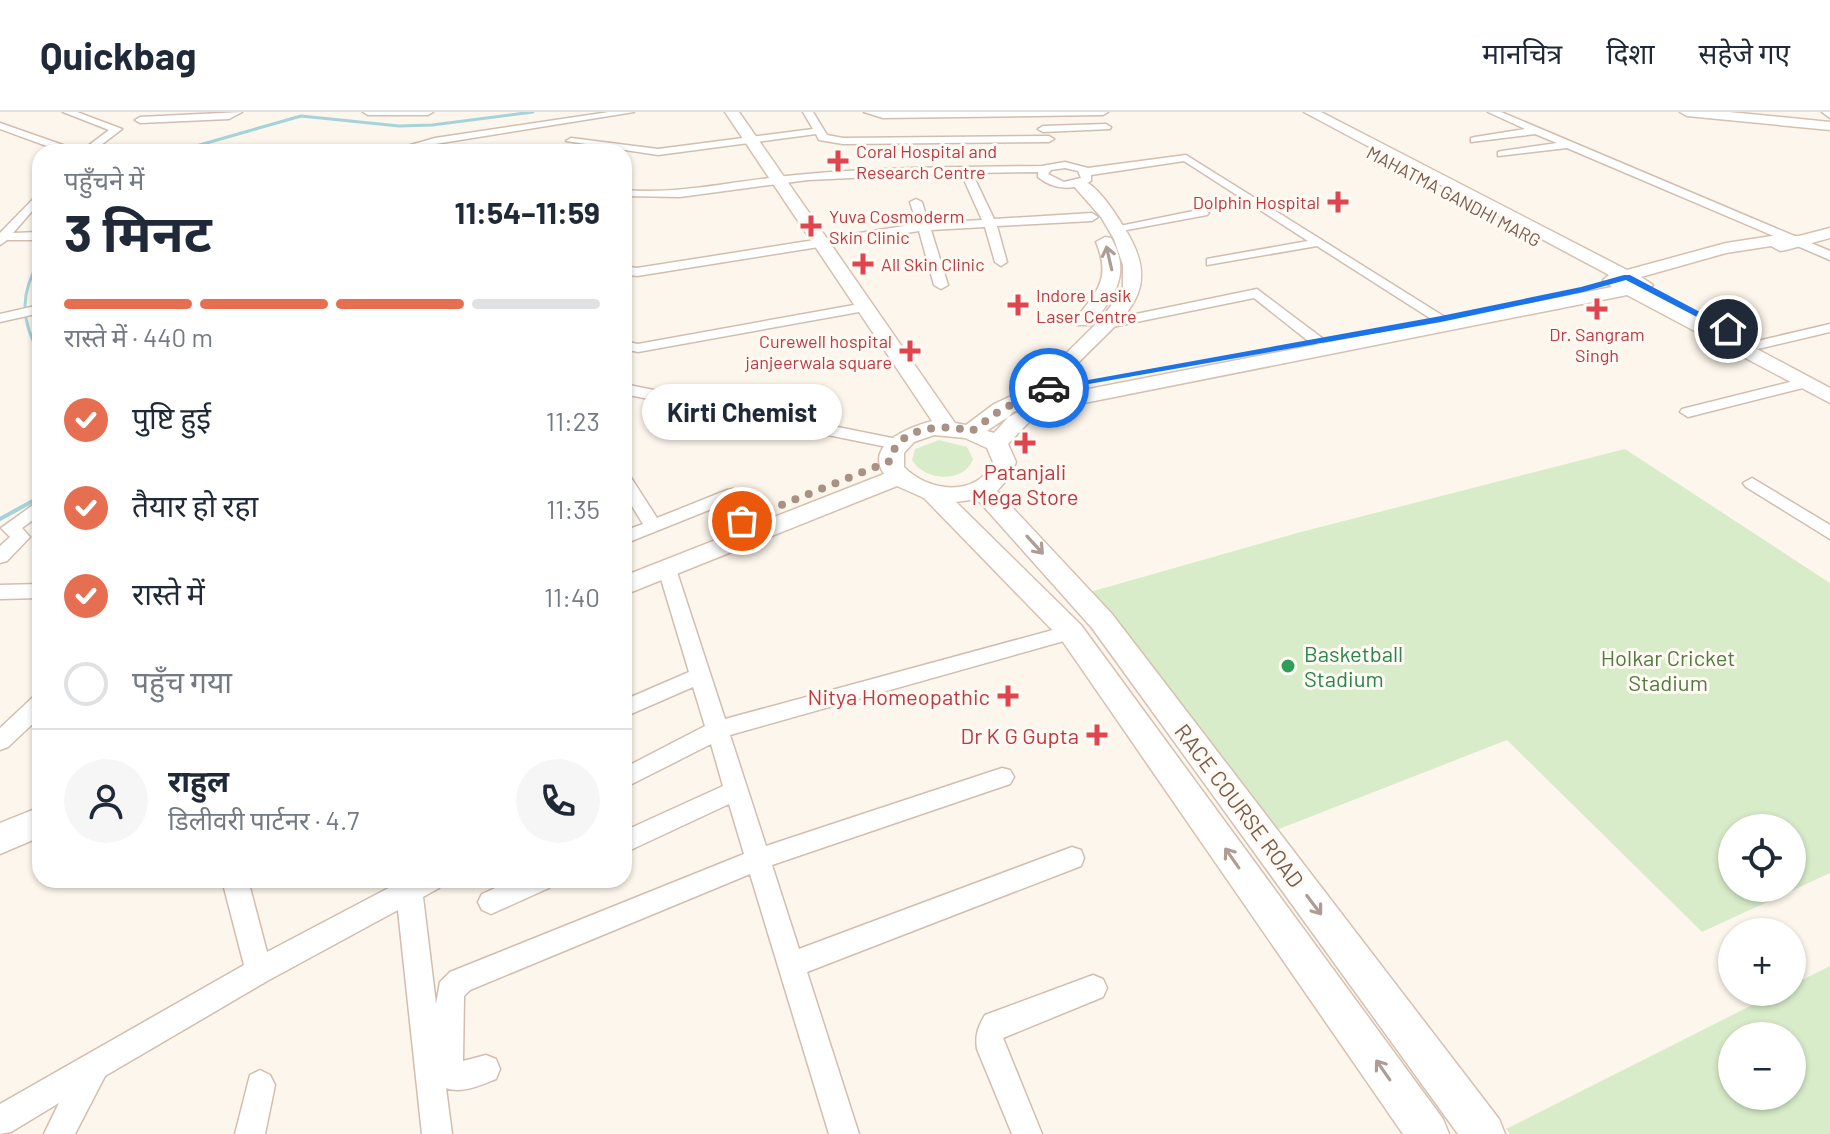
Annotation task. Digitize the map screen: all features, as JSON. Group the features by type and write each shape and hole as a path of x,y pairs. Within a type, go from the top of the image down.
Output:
{"main road":[{"path":"732,112 947,427"},
{"name":"MAHATMA GANDHI MARG","path":"1296,112 1830,383"},
{"name":"MAHATMA GANDHI MARG","path":"1311,112 1628,283 1830,397"},
{"path":"1687,112 1830,126"},
{"path":"1741,112 1829,116"},
{"path":"1050,396 1035,375 1106,297 1113,276 1111,253 1092,217 1078,180"},
{"path":"996,444 1021,417 1050,396 1126,300 1134,280 1127,252 1116,228 1078,180"},
{"path":"1050,396 1628,283 1830,233"},
{"path":"972,431 1002,409 1050,396 1317,341 1628,283"},
{"path":"632,583 895,461 918,431 947,427 972,431 996,444 1004,463 993,481 981,488 950,495 919,490 895,461"},
{"path":"632,566 895,461"},
{"name":"RACE COURSE ROAD","path":"981,488 1102,621 1478,1125"},
{"name":"RACE COURSE ROAD","path":"933,493 1071,632 1428,1134"},
{"path":"0,839 32,825"},
{"path":"0,858 32,844"}],"street":[{"path":"68,112 117,129 96,144"},
{"path":"109,128 163,112"},
{"path":"140,120 229,116 237,112"},
{"path":"368,112 428,112"},
{"path":"423,144 586,116 629,112"},
{"path":"808,112 823,138 843,141 1046,134 1106,127"},
{"path":"869,112 910,115 1103,112"},
{"path":"1493,112 1830,256"},
{"path":"1032,113 1046,134 1049,167 1042,175 1049,182 1078,180 1186,158 1316,243 1441,319"},
{"path":"567,144 610,115"},
{"path":"910,115 913,140"},
{"path":"0,126 51,144"},
{"path":"632,150 658,152 817,131"},
{"path":"1475,140 1536,131"},
{"path":"1502,154 1567,145"},
{"path":"632,194 647,196 778,180 1071,165 1078,180"},
{"path":"965,170 989,221 1001,262"},
{"path":"916,202 921,227 941,285"},
{"path":"1,238 32,204"},
{"path":"1116,228 1203,213"},
{"path":"632,271 921,227 1092,217"},
{"path":"1,238 32,236"},
{"path":"1212,262 1316,243"},
{"path":"1107,324 1257,293 1317,341"},
{"path":"632,349 865,307"},
{"path":"0,318 32,311"},
{"path":"1758,345 1830,328"},
{"path":"1688,412 1806,383"},
{"path":"632,391 895,461"},
{"path":"1752,483 1830,533"},
{"path":"632,492 653,525"},
{"path":"632,534 733,494"},
{"path":"0,526 32,510"},
{"path":"0,557 21,537 10,528 32,512"},
{"path":"667,569 844,1134"},
{"path":"0,592 32,591"},
{"path":"632,775 718,730 1071,632"},
{"path":"632,705 701,675"},
{"path":"0,741 32,711"},
{"path":"486,1069 456,1077 450,1075 450,991 460,981 758,859 1002,777"},
{"path":"632,838 737,790"},
{"path":"791,965 1072,858"},
{"path":"237,888 259,971"},
{"path":"0,1121 259,971 412,888"},
{"path":"421,888 423,1014 437,1134"},
{"path":"491,902 522,888"},
{"path":"1027,1134 991,1049 989,1036 995,1025 1093,988"},
{"path":"423,1014 449,1003"},
{"path":"59,1134 95,1066"},
{"path":"250,1134 260,1085"},
{"path":"1439,1134 1478,1125"}],"green space":[{"path":"939,440 967,447 973,459 961,473 934,476 912,460 915,449"},
{"name":"Holkar Cricket Stadium","path":"1625,449 1830,583 1830,873 1806,884 1806,814 1718,814 1718,902 1767,902 1732,918 1718,918 1718,925 1702,932 1507,740 1269,833 1090,592 1297,533"},
{"path":"1830,966 1830,1134 1510,1134 1506,1129 1718,1022 1718,1110 1806,1110 1806,1022 1718,1022 1750,1006 1806,1006 1806,978"}],"waterway":[{"path":"203,144 301,116 399,126 432,125 533,112"},
{"path":"32,275 25,308 32,337"},
{"path":"0,519 32,501"}],"way so far":[{"path":"742,521 890,461 897,444 918,431 947,427 972,431 1002,409 1049,388"}],"place":[{"name":"Coral Hospital and Research Centre","path":"838,161"},
{"name":"Dolphin Hospital","path":"1338,202"},
{"name":"Yuva Cosmoderm Skin Clinic","path":"811,226"},
{"name":"All Skin Clinic","path":"863,264"},
{"name":"Indore Lasik Laser Centre","path":"1018,305"},
{"name":"Dr. Sangram Singh","path":"1597,309"},
{"name":"Curewell hospital janjeerwala square","path":"910,351"},
{"name":"Patanjali Mega Store","path":"1025,443"},
{"name":"Kirti Chemist","path":"742,521"},
{"name":"Basketball Stadium","path":"1288,666"},
{"name":"Nitya Homeopathic","path":"1008,696"},
{"name":"Dr K G Gupta","path":"1097,735"}],"route":[{"path":"1049,388 1145,374 1441,319 1583,290 1627,277 1728,329"}]}
